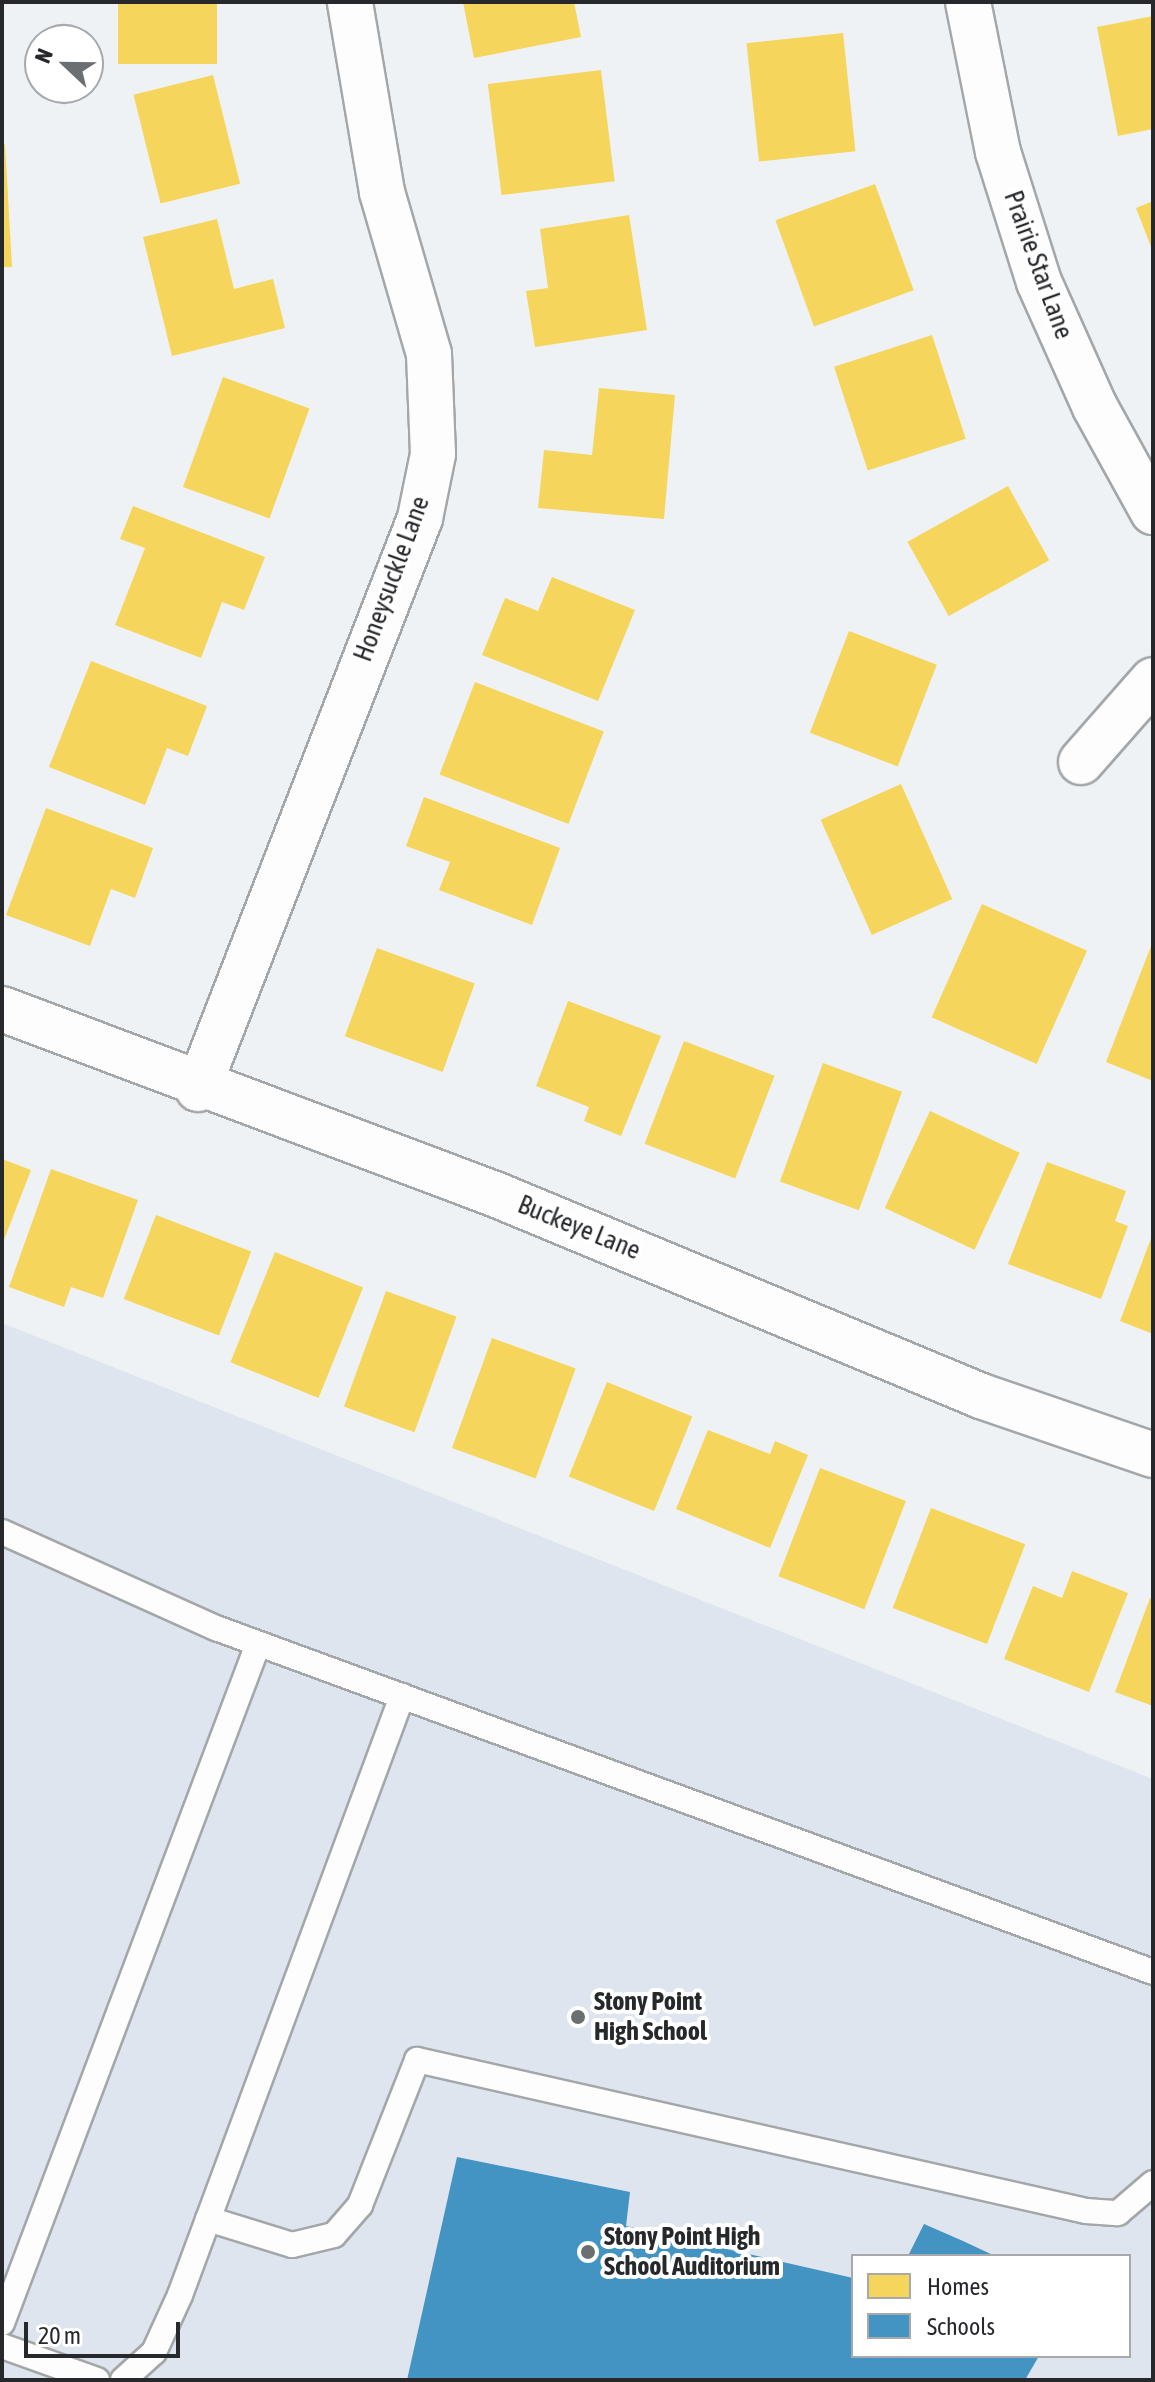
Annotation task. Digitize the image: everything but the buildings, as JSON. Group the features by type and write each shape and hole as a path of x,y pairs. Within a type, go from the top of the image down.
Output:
{"street":[{"name":"Honeysuckle Lane","path":"198,1089 420,518 433,454 429,354 382,192 350,2"},
{"name":"Prairie Star Lane","path":"968,2 998,152 1039,282 1095,407 1153,512"},
{"path":"1081,762 1153,680"},
{"name":"Buckeye Lane","path":"2,1009 198,1089 497,1195 981,1396 1153,1455"}],"lane":[{"path":"2,1532 258,1644 1153,1972"},
{"path":"2,2323 258,1644"},
{"path":"123,2380 154,2352 208,2219 402,1696"},
{"path":"208,2219 292,2245 334,2235 360,2205 417,2060 1086,2211 1118,2213 1153,2183"},
{"path":"2,2346 97,2380"}],"shaded area":[{"name":"Stony Point High School","path":"2,1323 1153,1779 1153,2380 2,2380"}],"place":[{"name":"Stony Point High School","path":"578,2017"},
{"name":"Stony Point High School Auditorium","path":"588,2252"}]}
